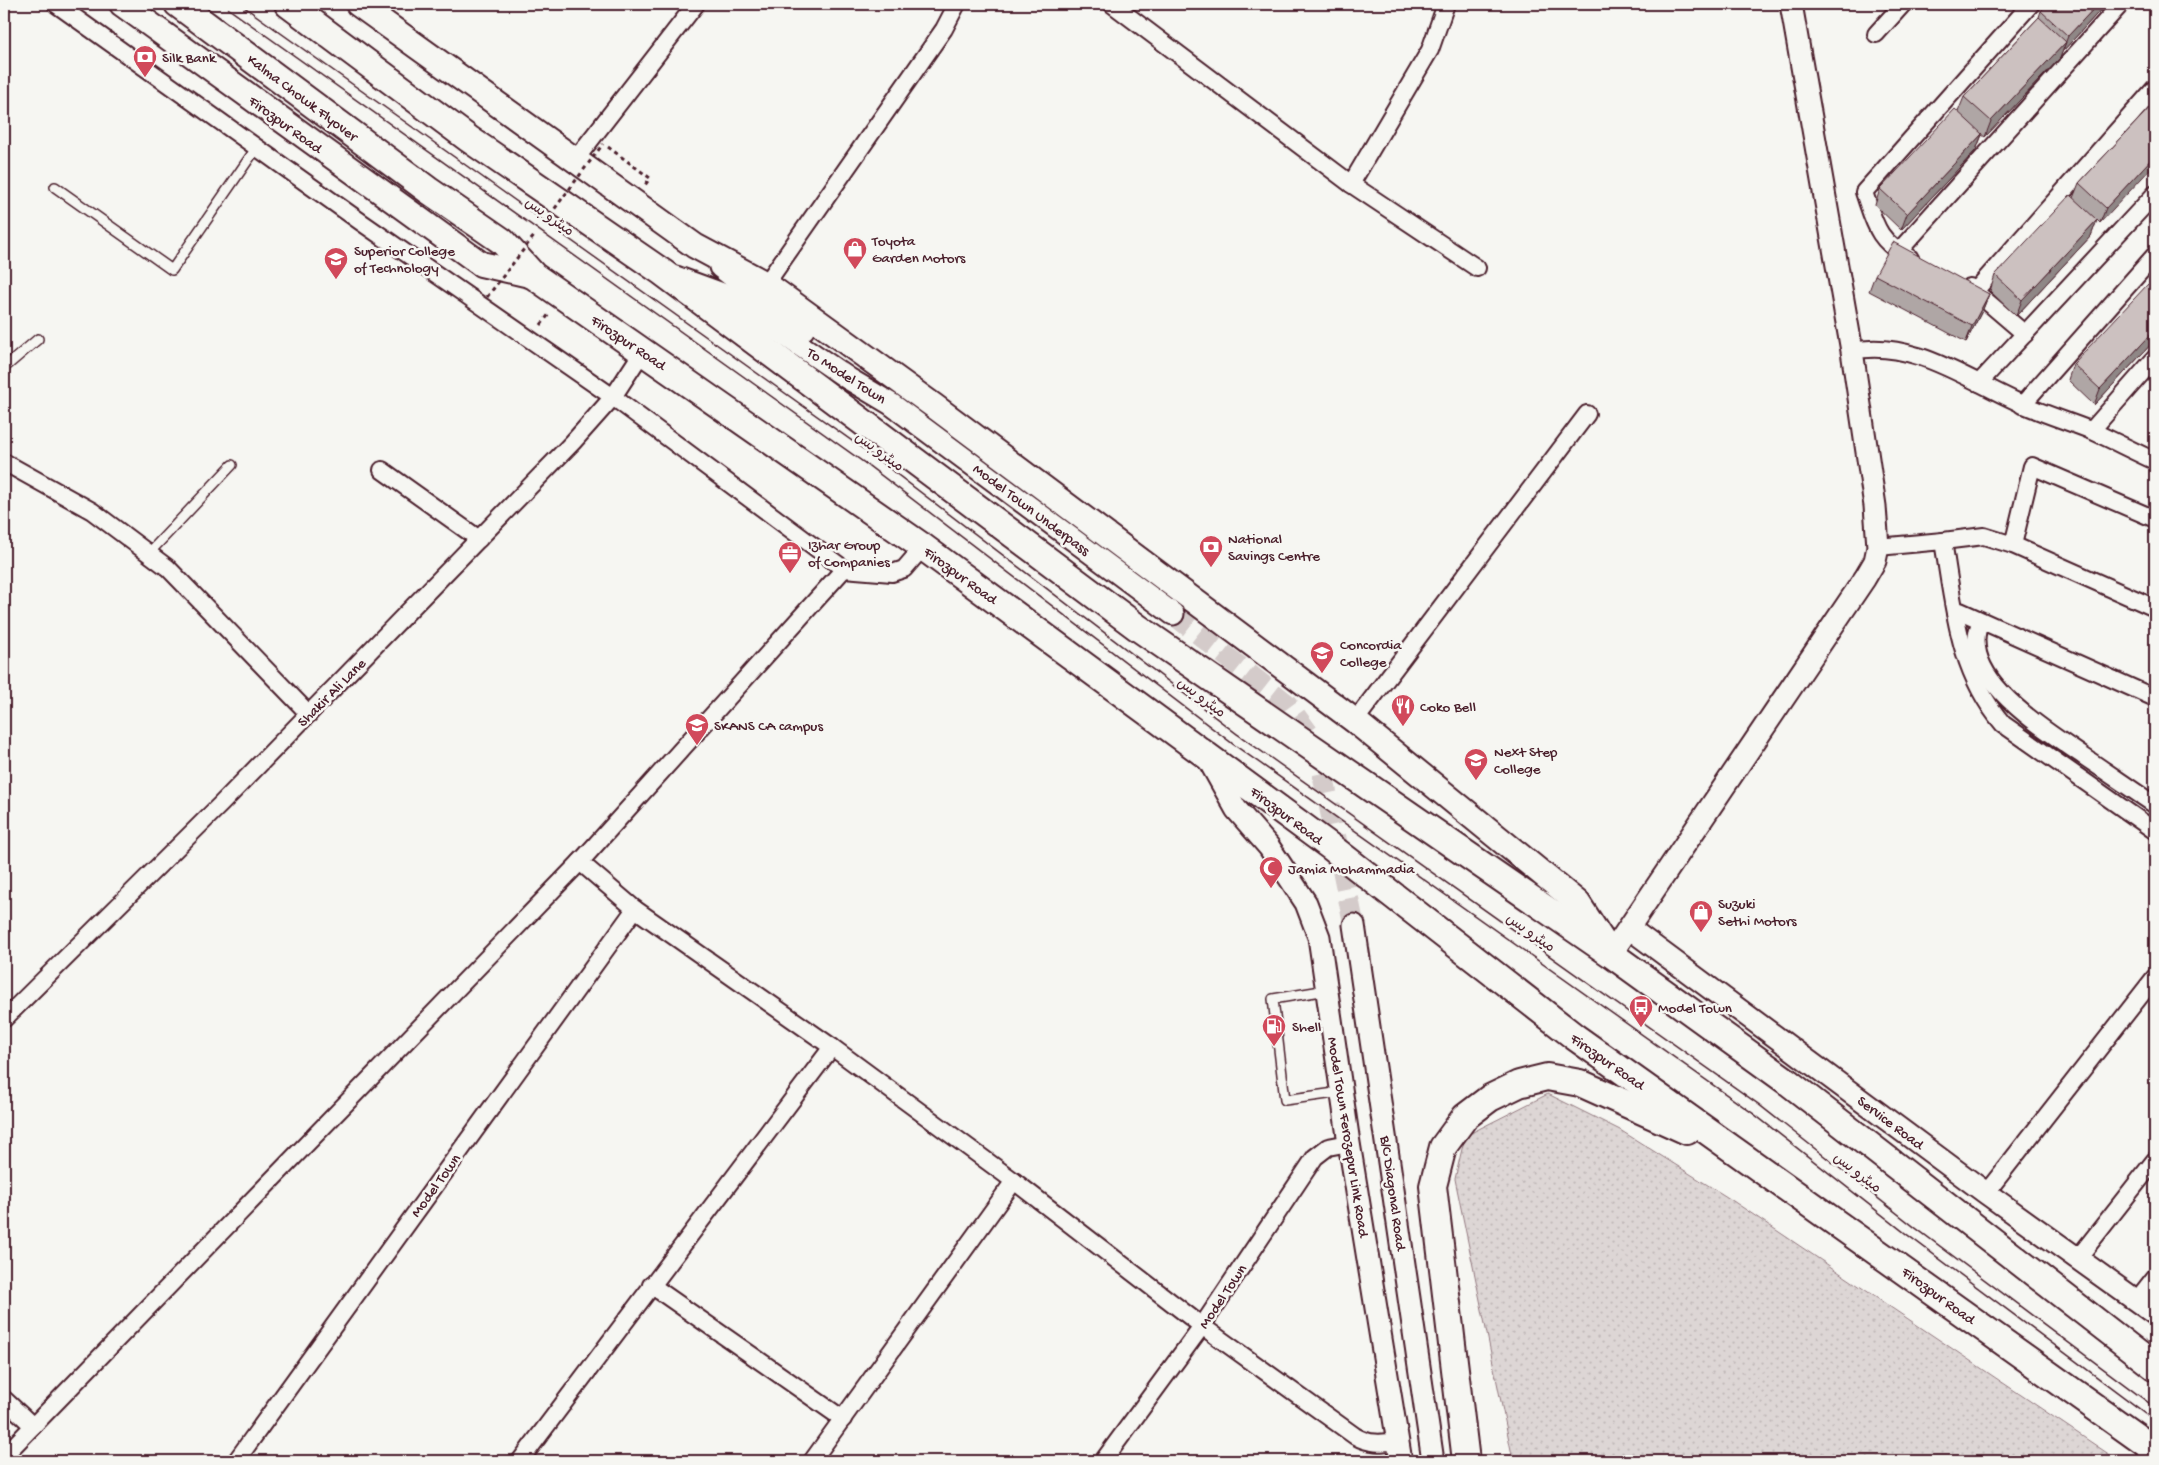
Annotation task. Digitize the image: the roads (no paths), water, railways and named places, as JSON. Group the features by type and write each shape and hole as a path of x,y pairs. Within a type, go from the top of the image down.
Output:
{"main road":[{"name":"Firozpur Road","path":"122,4 481,264 534,276"},
{"name":"Kalma Chowk Flyover","path":"178,4 428,190"},
{"path":"288,4 469,139 662,272 1137,626 1611,954 1788,1082 2155,1367"},
{"path":"358,4 695,246 766,284 942,412 1355,722 1578,903 1611,954"},
{"name":"Firozpur Road","path":"428,190 502,241 534,276 924,547 1331,847 1574,1038 2155,1450"},
{"path":"1466,1461 1433,1186 1443,1147 1466,1117 1490,1098 1519,1084 1547,1077 1580,1083 1604,1093 1751,1162"}],"street":[{"path":"56,4 257,148 613,397 844,569 892,573 904,569 912,563 924,547"},
{"path":"575,160 696,4"},
{"path":"766,284 944,29 957,4"},
{"path":"1112,4 1351,184 1477,268"},
{"path":"1351,184 1430,50 1446,4"},
{"path":"1611,954 1865,578 1875,561 1878,547 1852,351 1791,4"},
{"path":"1876,34 1903,4"},
{"path":"1924,265 1898,252 1878,233 1864,192 2031,4"},
{"path":"1898,252 2121,4"},
{"path":"1976,290 2155,88"},
{"path":"1979,383 2155,194"},
{"name":"To Model Town","path":"695,246 748,290 858,371 891,404"},
{"path":"2022,405 2155,255"},
{"name":"To Model Town","path":"662,272 728,296 849,379 891,404"},
{"path":"1958,282 1976,290 2026,334"},
{"path":"1852,351 1871,347 1889,348 1916,355 1979,383 2022,405 2090,431 2155,461"},
{"name":"Shakir Ali Lane","path":"4,1019 309,714 573,442 613,397 643,351"},
{"path":"2090,431 2155,358"},
{"name":"Model Town Underpass","path":"891,404 1173,614"},
{"path":"1355,722 1587,414"},
{"path":"4,462 92,511 150,553 168,568 309,714"},
{"path":"2013,545 2032,466 2155,519"},
{"path":"382,470 479,539"},
{"path":"1878,547 1984,536 2013,545 2155,608"},
{"path":"1943,541 1954,613 1964,651 1974,680 1986,704 2003,724 2155,831"},
{"path":"4,1456 580,862 844,569"},
{"path":"1954,613 1960,611 2155,698"},
{"path":"1982,621 1976,632 1980,658 1991,678 2010,702 2033,722 2155,805"},
{"name":"Model Town Ferozepur Link Road","path":"1205,754 1236,809 1269,847 1306,903 1319,936 1349,1143 1400,1451"},
{"path":"580,862 635,909 832,1047 1014,1181 1202,1326 1355,1436 1364,1442 1400,1451"},
{"name":"Model Town","path":"236,1461 635,909"},
{"name":"B/C Diagonal Road","path":"1354,925 1434,1461"},
{"name":"Service Road","path":"1629,928 1986,1193 2155,1314"},
{"path":"1986,1193 2155,977"},
{"path":"520,1461 832,1047"},
{"name":"Model Town","path":"1103,1461 1202,1326 1315,1157 1328,1147 1349,1143"},
{"path":"2078,1258 2155,1160"},
{"path":"812,1461 1014,1181"},
{"path":"2137,1300 2155,1277"},
{"path":"651,1285 843,1419"},
{"path":"4,1400 33,1426"}],"lane":[{"name":"میٹرو بس","path":"230,4 871,461 1235,739 1756,1109 1911,1231 2155,1414"},
{"path":"55,187 172,270 257,148"},
{"path":"4,368 38,339"},
{"path":"150,553 232,465"},
{"path":"1327,990 1272,999 1285,1100 1342,1092"}],"tunnel":[{"path":"1173,614 1287,704 1309,734 1320,761 1354,925"}],"place":[{"name":"Silk Bank","path":"145,78"},
{"name":"Toyota Garden Motors","path":"855,270"},
{"name":"Superior College of Technology","path":"336,280"},
{"name":"National Savings Centre","path":"1211,568"},
{"name":"Izhar Group of Companies","path":"790,574"},
{"name":"Concordia College","path":"1322,674"},
{"name":"Coko Bell","path":"1403,727"},
{"name":"SKANS CA campus","path":"697,746"},
{"name":"Next Step College","path":"1476,781"},
{"name":"Jamia Mohammadia","path":"1271,889"},
{"name":"Suzuki Sethi Motors","path":"1701,933"},
{"name":"Model Town","path":"1641,1028"},
{"name":"Shell","path":"1274,1047"}]}
